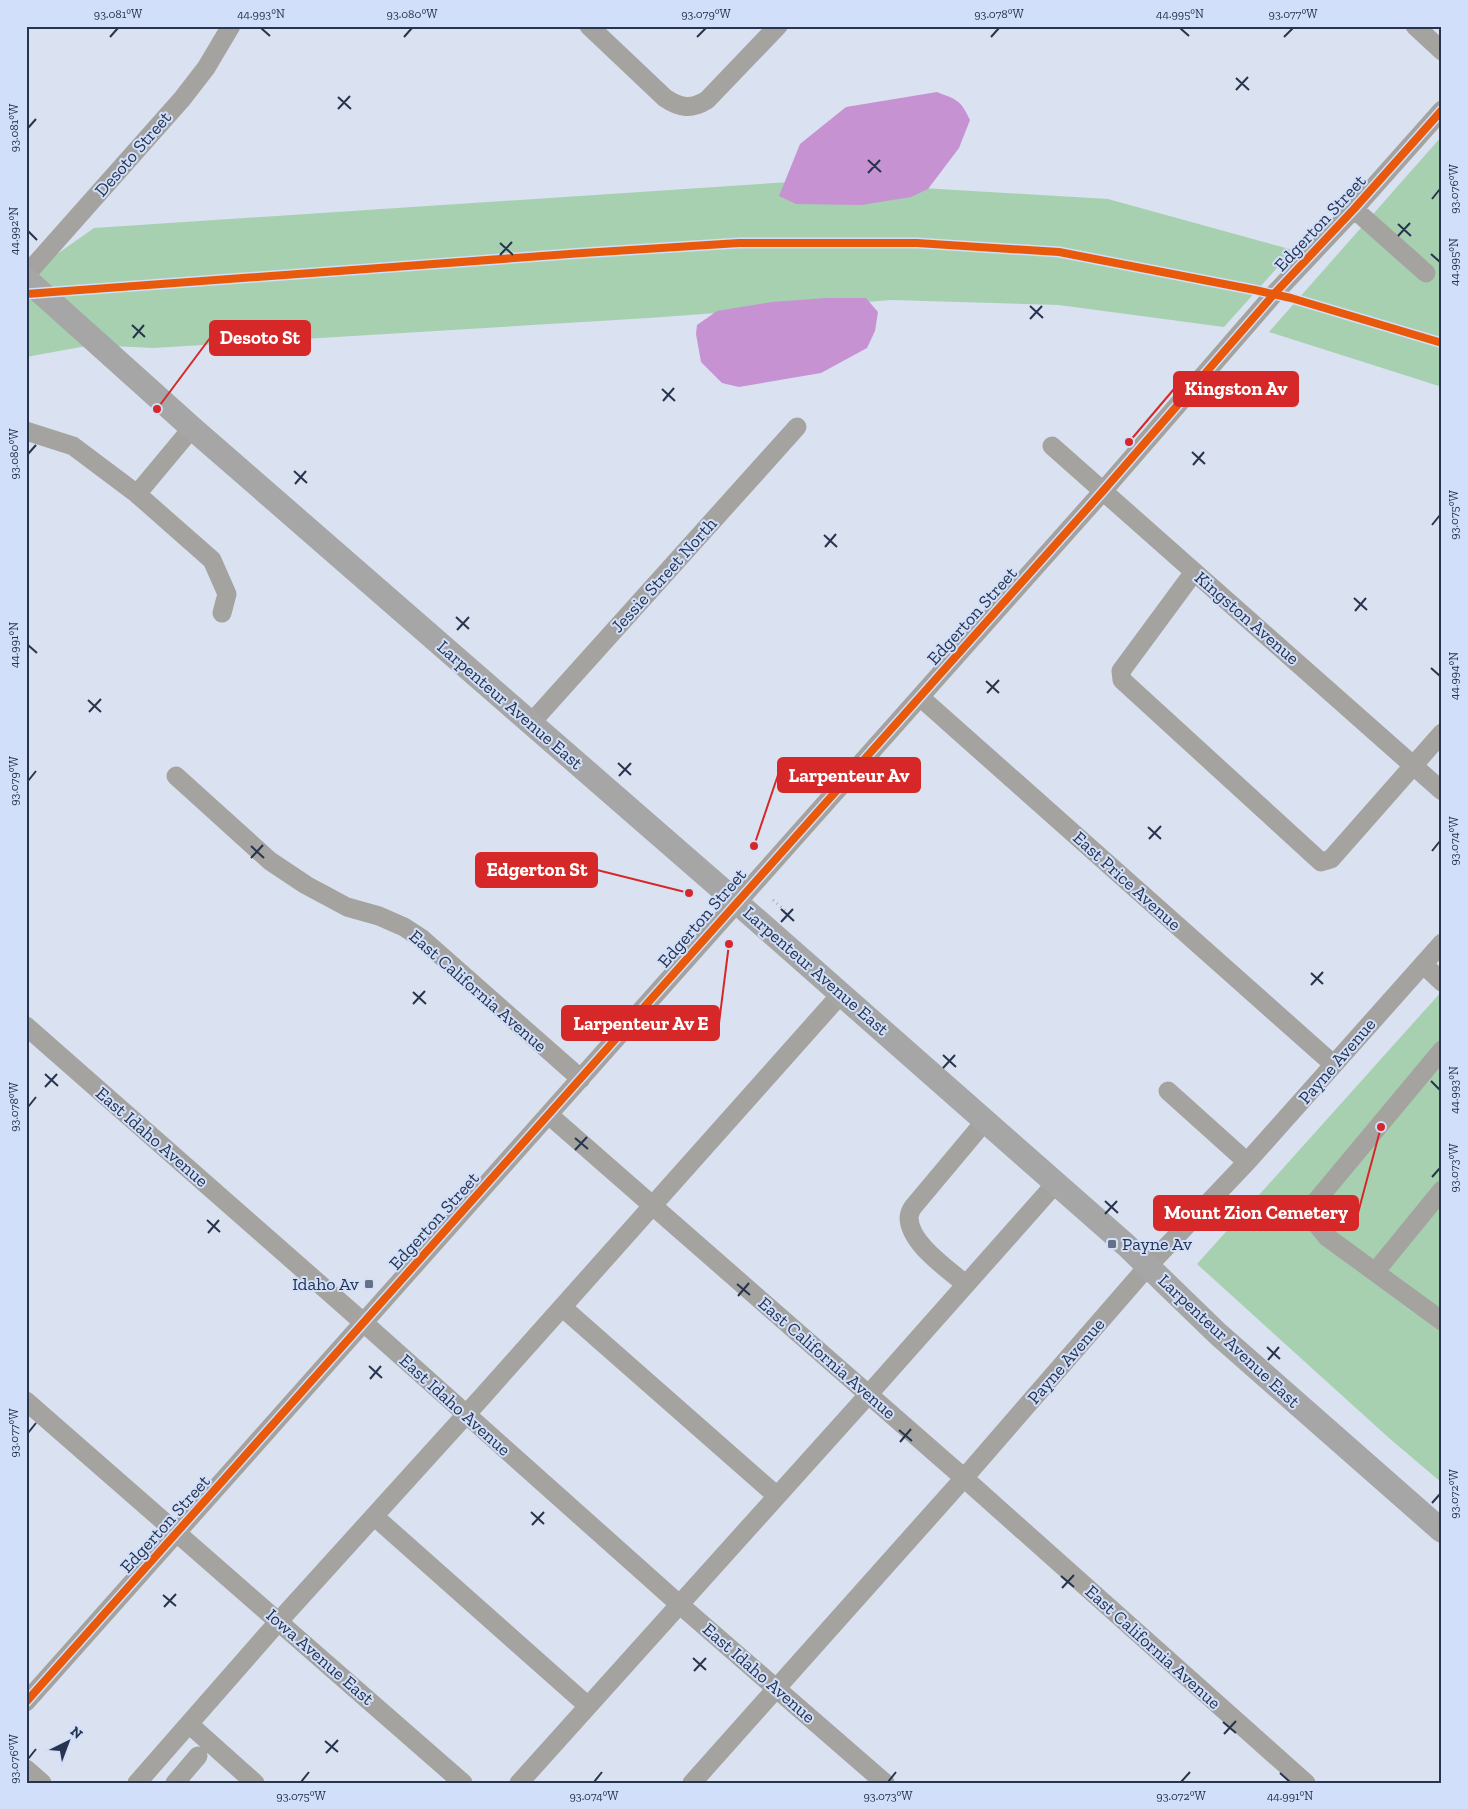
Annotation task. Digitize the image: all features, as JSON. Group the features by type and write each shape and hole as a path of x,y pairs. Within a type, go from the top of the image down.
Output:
{"main road":[{"name":"Larpenteur Avenue East","path":"26,279 192,428 1056,1182 1148,1266 1218,1334 1442,1530"}],"street":[{"name":"Desoto Street","path":"26,275 182,99 206,68 231,26"},
{"path":"588,26 665,98 675,105 688,108 699,105 707,100 778,26"},
{"path":"1415,26 1442,51"},
{"name":"Edgerton Street","path":"26,1702 1103,491 1274,294 1439,117"},
{"path":"1354,208 1426,273"},
{"name":"Jessie Street North","path":"531,723 797,427"},
{"path":"137,494 192,428"},
{"path":"26,432 73,446 137,494 212,560 227,594 222,613"},
{"name":"Kingston Avenue","path":"1052,446 1442,791"},
{"path":"1194,572 1121,671 1122,680 1321,862 1332,859 1442,733"},
{"name":"East Price Avenue","path":"920,697 1333,1064"},
{"name":"East California Avenue","path":"176,776 270,861 306,885 348,907 379,916 404,927 421,938 581,1079"},
{"name":"Payne Avenue","path":"692,1783 964,1478 1148,1266 1247,1162 1442,942"},
{"path":"1423,964 1442,982"},
{"path":"137,1783 279,1621 841,994"},
{"name":"East Idaho Avenue","path":"26,1026 364,1323 679,1604 885,1783"},
{"path":"1442,1050 1312,1206 1314,1221 1327,1238 1442,1321"},
{"path":"1168,1091 1247,1162"},
{"name":"East California Avenue","path":"549,1115 964,1478 1306,1783"},
{"path":"965,1284 922,1246 913,1234 909,1217 913,1207 985,1121"},
{"path":"519,1783 868,1395 1056,1182"},
{"path":"1374,1272 1442,1190"},
{"path":"562,1307 777,1496"},
{"name":"Iowa Avenue East","path":"26,1401 463,1783"},
{"path":"374,1516 588,1706"},
{"path":"189,1724 255,1783"},
{"path":"175,1783 198,1756"},
{"path":"26,1768 42,1783"}],"path":[{"path":"773,900 788,913 784,918"}],"green space":[{"path":"1442,136 1442,387 1269,332"},
{"path":"805,181 1108,199 1293,250 1224,327 1059,305 892,300 649,318 153,348 92,345 26,357 26,276 94,228"},
{"path":"1442,991 1442,1483 1389,1438 1197,1264"}],"shaded area":[{"path":"937,92 957,101 970,120 959,148 928,189 911,197 861,205 796,204 779,196 800,144 846,107"},
{"path":"826,298 866,298 878,312 875,331 867,348 821,373 739,387 722,383 701,362 696,334 697,325 717,311 772,302"}],"cycle path":[{"path":"26,1702 1103,491 1274,294 1354,209 1442,110"},
{"path":"26,294 739,243 917,243 1059,252 1291,298 1442,343"}],"place":[{"name":"Desoto St","path":"157,409"},
{"name":"Kingston Av","path":"1129,442"},
{"name":"Larpenteur Av","path":"754,846"},
{"name":"Edgerton St","path":"689,893"},
{"name":"Larpenteur Av E","path":"729,944"},
{"name":"Mount Zion Cemetery","path":"1381,1127"},
{"name":"Payne Av","path":"1112,1244"},
{"name":"Idaho Av","path":"369,1284"}]}
